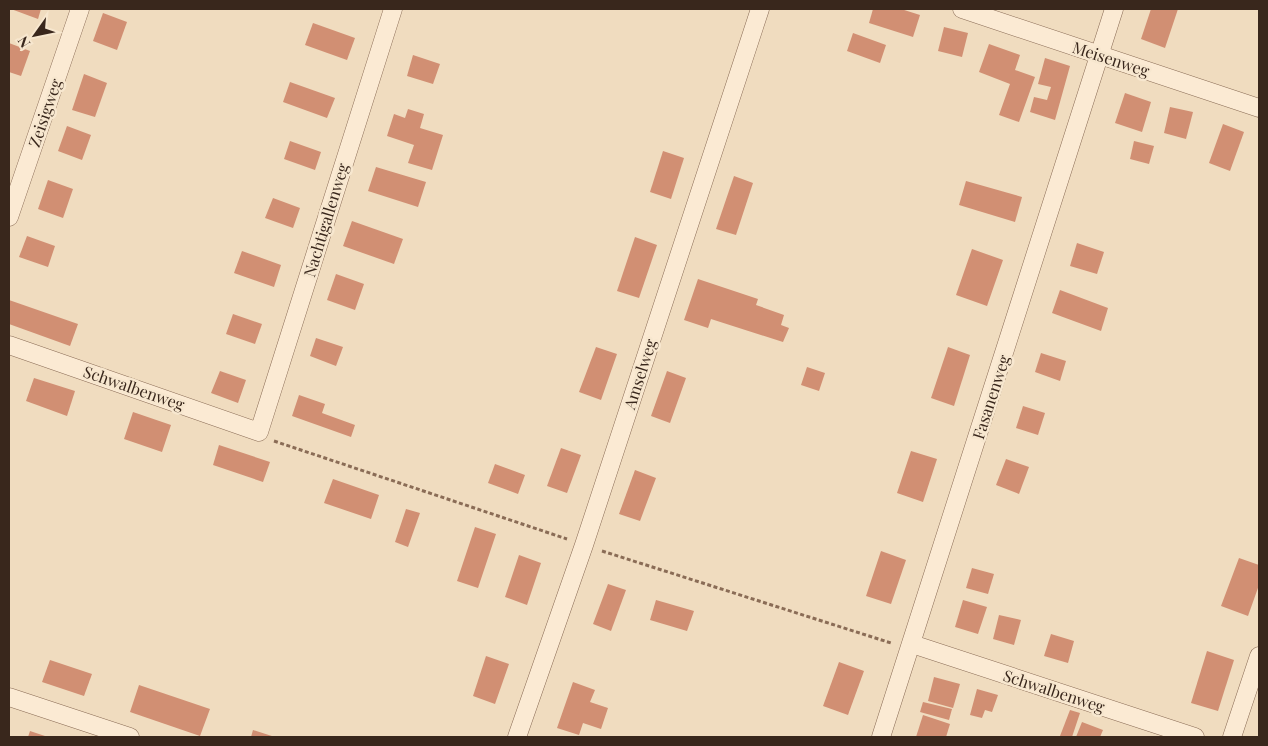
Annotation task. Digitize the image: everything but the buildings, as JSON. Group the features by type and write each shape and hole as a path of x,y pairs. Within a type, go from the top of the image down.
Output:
{"street":[{"name":"Zeisigweg","path":"9,217 80,9"},
{"name":"Nachtigallenweg","path":"259,432 393,9"},
{"name":"Amselweg","path":"517,737 590,526 760,9"},
{"name":"Meisenweg","path":"962,9 1259,108"},
{"name":"Fasanenweg","path":"881,737 1114,9"},
{"name":"Schwalbenweg","path":"9,345 259,432"},
{"name":"Schwalbenweg","path":"912,644 1195,737"},
{"path":"1232,737 1259,656"},
{"path":"9,697 130,737"}]}
